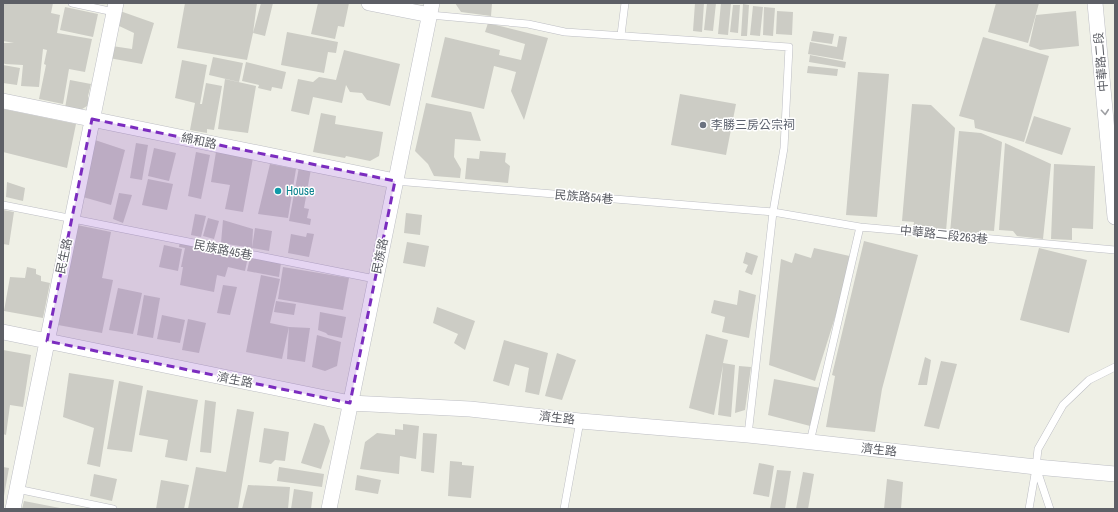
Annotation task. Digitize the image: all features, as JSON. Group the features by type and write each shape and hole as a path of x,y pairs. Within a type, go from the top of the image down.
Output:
{"street":[{"path":"369,3 431,9"},
{"name":"中華路二段","path":"1095,3 1115,217"},
{"name":"民生路","path":"13,509 115,7"},
{"name":"民族路","path":"329,509 431,9"},
{"name":"綿和路","path":"3,101 395,181"},
{"name":"濟生路","path":"3,332 350,403 470,409 580,421 748,435 1036,467 1115,474"}],"lane":[{"path":"72,3 115,7"},
{"path":"621,35 625,3"},
{"path":"431,9 528,24 565,32 789,47 784,148 773,212 748,435"},
{"name":"民族路54巷","path":"395,181 773,212"},
{"name":"民族路45巷","path":"3,205 72,220 375,279"},
{"name":"中華路二段263巷","path":"773,212 860,227 1115,250"},
{"path":"810,442 860,227"},
{"path":"1028,509 1038,449 1063,405 1089,380 1115,367"},
{"path":"564,509 580,421"},
{"path":"1036,467 1050,509"},
{"path":"17,489 113,509"}],"highlighted area":[{"path":"92,119 395,181 350,403 47,341"}],"building":[{"path":"3,3 53,3 51,13 60,15 57,33 92,39 85,72 69,69 63,104 39,99 46,65 44,64 47,50 43,49 39,87 21,86 23,65 3,63 3,43 14,43 3,41"},
{"path":"185,3 257,3 253,33 247,60 177,48"},
{"path":"261,3 273,3 265,36 253,33"},
{"path":"318,3 349,3 344,27 338,26 335,39 311,34"},
{"path":"455,3 492,3 491,16 461,12"},
{"path":"695,3 704,3 702,32 693,31"},
{"path":"707,3 716,3 713,31 704,30"},
{"path":"721,3 731,3 728,35 718,34"},
{"path":"996,3 1039,3 1028,43 988,32"},
{"path":"743,4 749,5 747,36 741,36"},
{"path":"733,5 740,5 738,33 730,32"},
{"path":"753,6 763,7 760,36 750,35"},
{"path":"65,7 98,14 93,37 60,30"},
{"path":"764,7 775,8 773,36 763,35"},
{"path":"120,11 154,23 142,64 109,58 112,46 132,49 134,33 117,25"},
{"path":"777,11 793,12 792,35 776,34"},
{"path":"1076,11 1079,46 1040,50 1029,46 1036,15"},
{"path":"488,23 548,38 524,120 511,91 516,72 494,66 484,109 431,97 445,37 500,50 499,55 521,60 525,44 485,32"},
{"path":"813,31 834,34 832,44 811,41"},
{"path":"287,32 338,42 336,53 328,52 324,73 281,65"},
{"path":"839,36 847,37 843,60 808,54 810,42 837,47"},
{"path":"983,37 1049,56 1024,142 975,128 974,120 959,116"},
{"path":"344,50 400,64 390,106 367,100 362,93 350,92 346,85 342,103 313,97 309,115 291,111 298,79 313,82 319,77 336,80"},
{"path":"810,55 846,62 845,68 809,62"},
{"path":"213,57 243,63 239,82 209,75"},
{"path":"182,60 207,65 200,104 202,104 206,83 222,86 214,130 207,129 207,133 190,130 195,103 175,98"},
{"path":"246,62 286,72 282,89 272,87 271,91 258,88 259,85 242,81"},
{"path":"3,65 20,68 17,85 3,83"},
{"path":"808,66 838,69 837,76 807,73"},
{"path":"858,72 889,74 877,217 846,215"},
{"path":"225,79 256,86 248,133 218,129"},
{"path":"70,80 91,84 88,96 89,103 79,111 65,108"},
{"name":"李勝三房公宗祠","path":"680,94 736,104 726,155 671,145"},
{"path":"426,103 471,112 481,141 455,139 454,157 461,169 460,178 434,176 428,164 415,151"},
{"path":"912,104 931,105 955,128 946,231 913,228 914,222 902,221"},
{"path":"3,109 76,124 67,168 3,152"},
{"path":"321,113 336,116 335,124 383,132 379,156 370,161 313,152"},
{"path":"1034,116 1071,128 1062,155 1025,143"},
{"path":"959,131 981,133 1002,142 994,231 981,230 981,236 950,233"},
{"path":"95,140 125,150 111,205 83,197"},
{"path":"136,143 148,145 142,180 130,178"},
{"path":"1005,143 1051,164 1043,239 1017,236 1013,231 999,230"},
{"path":"154,148 176,153 169,181 148,176"},
{"path":"480,151 506,153 505,162 510,166 508,183 465,179 467,158 479,159"},
{"path":"196,152 210,155 201,199 188,196"},
{"path":"216,152 253,158 243,212 225,209 230,185 211,182"},
{"name":"House","path":"270,164 296,169 288,218 258,214"},
{"path":"1054,164 1095,166 1093,229 1072,228 1072,240 1051,239"},
{"path":"299,167 311,169 304,208 309,209 307,218 311,219 310,225 289,221"},
{"path":"148,179 173,184 167,210 142,205"},
{"path":"7,182 25,188 23,201 6,197"},
{"path":"119,193 132,195 123,223 113,219"},
{"path":"3,210 14,212 9,245 3,244"},
{"path":"406,213 422,215 420,235 404,233"},
{"path":"195,214 206,216 201,237 191,235"},
{"path":"208,218 219,221 214,239 203,236"},
{"path":"223,220 253,229 252,248 221,243"},
{"path":"77,225 111,232 102,278 113,280 102,333 58,325"},
{"path":"255,228 272,231 269,251 252,248"},
{"path":"307,233 314,234 309,257 288,253 291,234 306,237"},
{"path":"180,241 248,257 245,271 228,267 225,277 217,275 214,292 180,285 183,267 181,267 185,248 179,247"},
{"path":"864,241 918,255 882,389 875,432 826,427 835,376 832,375"},
{"path":"407,242 429,246 425,267 403,263"},
{"path":"164,245 182,249 178,271 159,267"},
{"path":"814,248 854,257 815,381 769,365 781,259 792,263 795,253 811,258"},
{"path":"1039,248 1087,260 1069,333 1020,320"},
{"path":"746,252 758,256 752,275 745,272 748,265 743,263"},
{"path":"250,258 281,263 279,277 247,271"},
{"path":"27,267 36,269 36,274 41,276 41,281 50,283 43,318 4,311 10,277 25,278"},
{"path":"283,267 349,278 343,310 278,299"},
{"path":"261,275 280,279 270,323 289,327 282,359 246,352"},
{"path":"223,285 237,287 230,315 217,313"},
{"path":"118,288 142,293 133,334 109,330"},
{"path":"739,290 756,295 749,338 722,332 725,317 711,313 714,300 737,305"},
{"path":"144,295 160,298 153,338 137,335"},
{"path":"276,301 296,304 294,315 274,312"},
{"path":"437,307 475,321 465,350 454,343 458,334 433,323"},
{"path":"320,312 346,317 342,338 328,335 318,330"},
{"path":"162,315 185,320 180,343 157,339"},
{"path":"188,319 206,323 199,353 182,350"},
{"path":"289,327 310,328 305,362 287,359"},
{"path":"706,334 728,340 723,363 735,365 731,417 718,415 723,365 714,415 689,408"},
{"path":"317,335 341,342 337,366 325,371 312,367"},
{"path":"504,340 548,353 539,395 525,392 529,368 515,364 509,386 493,381"},
{"path":"3,350 31,355 23,407 10,405 6,435 3,434"},
{"path":"557,353 576,360 562,400 545,396"},
{"path":"925,357 931,360 927,385 918,385"},
{"path":"941,361 957,364 939,429 924,426"},
{"path":"739,366 751,367 745,410 735,413"},
{"path":"69,373 114,380 100,467 87,464 94,428 63,417"},
{"path":"774,379 820,388 814,427 768,415"},
{"path":"119,381 143,386 132,452 107,449"},
{"path":"147,390 198,400 187,461 165,457 168,440 139,435"},
{"path":"205,400 216,402 211,453 200,452"},
{"path":"237,409 254,412 238,509 188,509 196,467 226,472"},
{"path":"314,423 324,426 330,441 321,469 301,463"},
{"path":"403,424 419,426 416,459 400,456 399,474 360,469 365,442 377,433 395,435 395,429 403,430"},
{"path":"264,428 289,432 285,461 275,460 271,464 259,462"},
{"path":"423,433 437,434 434,473 421,471"},
{"path":"450,461 462,462 462,465 474,466 471,498 448,496"},
{"path":"759,463 774,466 769,497 753,494"},
{"path":"3,467 9,468 4,496 3,496"},
{"path":"279,467 324,474 322,487 277,481"},
{"path":"777,470 791,471 785,509 770,509"},
{"path":"803,472 814,474 808,509 796,509"},
{"path":"94,474 117,479 112,501 90,496"},
{"path":"357,475 381,480 378,494 355,490"},
{"path":"887,479 903,482 901,509 884,509"},
{"path":"161,480 189,485 184,509 156,509"},
{"path":"248,485 290,487 288,509 242,509"},
{"path":"294,489 313,492 311,509 291,509"},
{"path":"24,501 60,508 60,509 22,509"}],"place":[{"name":"李勝三房公宗祠","path":"703,125"},
{"name":"House","path":"278,191"}]}
